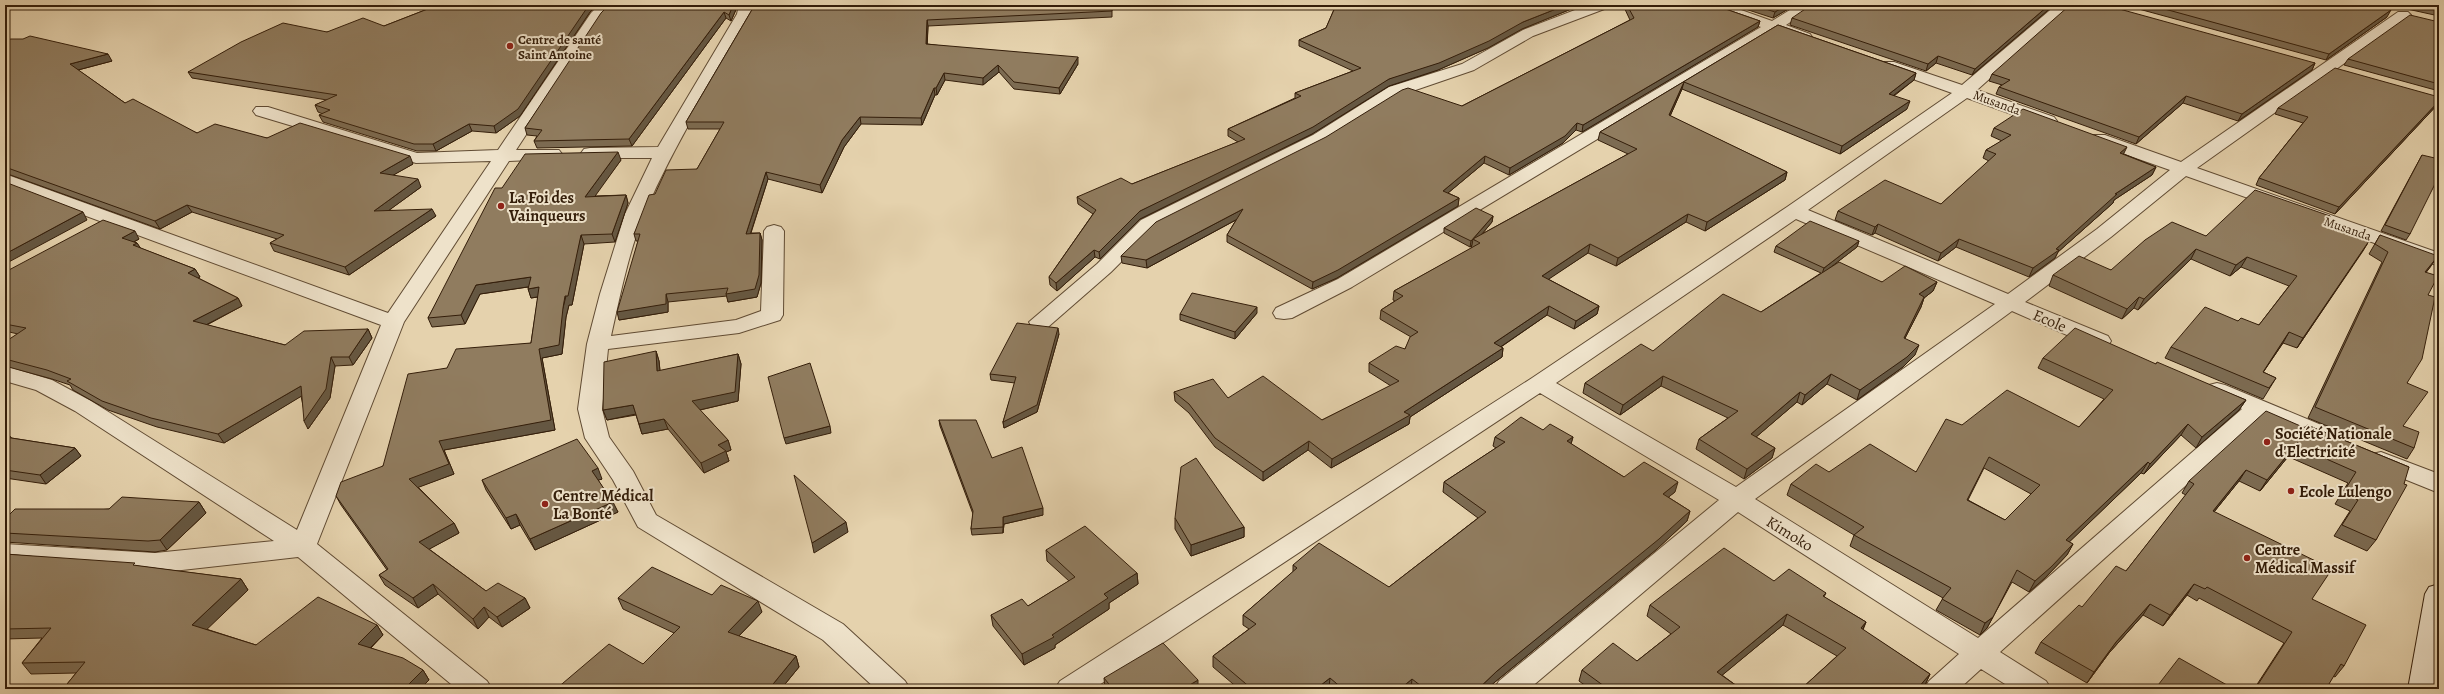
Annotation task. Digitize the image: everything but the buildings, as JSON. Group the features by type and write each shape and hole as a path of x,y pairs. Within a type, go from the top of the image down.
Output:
{"street":[{"path":"303,546 393,322 503,154 596,16 608,5"},
{"path":"746,5 745,14 730,42 664,152 635,214 610,294 598,344 590,410 596,438 624,477 647,521 833,632 895,689"},
{"path":"1040,322 1104,268 1148,224 1319,139 1395,91 1468,67 1489,54 1528,34 1602,5"},
{"path":"1713,5 1817,41"},
{"path":"1284,313 1345,283 1809,5"},
{"path":"1070,689 1540,383 1794,210 1966,91 2065,5"},
{"path":"1509,689 1737,499 2010,303 2104,233 2182,170 2401,14"},
{"name":"Musanda","path":"1869,58 2063,126"},
{"path":"2304,62 2349,74"},
{"path":"262,111 416,158 503,154 664,152"},
{"name":"Musanda","path":"2085,134 2182,170 2439,260"},
{"path":"5,180 107,219 393,322"},
{"name":"Ecole","path":"1794,210 2120,349"},
{"path":"86,230 107,219"},
{"path":"598,344 739,326 772,315 774,231"},
{"path":"5,373 44,385 83,406 303,546 477,689"},
{"name":"Kimoko","path":"1540,383 1737,499 2036,689"},
{"path":"2200,383 2439,484"},
{"path":"1939,689 2258,408"},
{"path":"5,554 155,563 303,546"},
{"path":"2423,689 2439,594"}],"place":[{"name":"Centre de santé Saint Antoine","path":"510,46"},
{"name":"La Foi des Vainqueurs","path":"501,206"},
{"name":"Société Nationale d'Electricité","path":"2267,442"},
{"name":"Ecole Lulengo","path":"2291,491"},
{"name":"Centre Médical La Bonté","path":"545,504"},
{"name":"Centre Médical Massif","path":"2247,558"}]}
